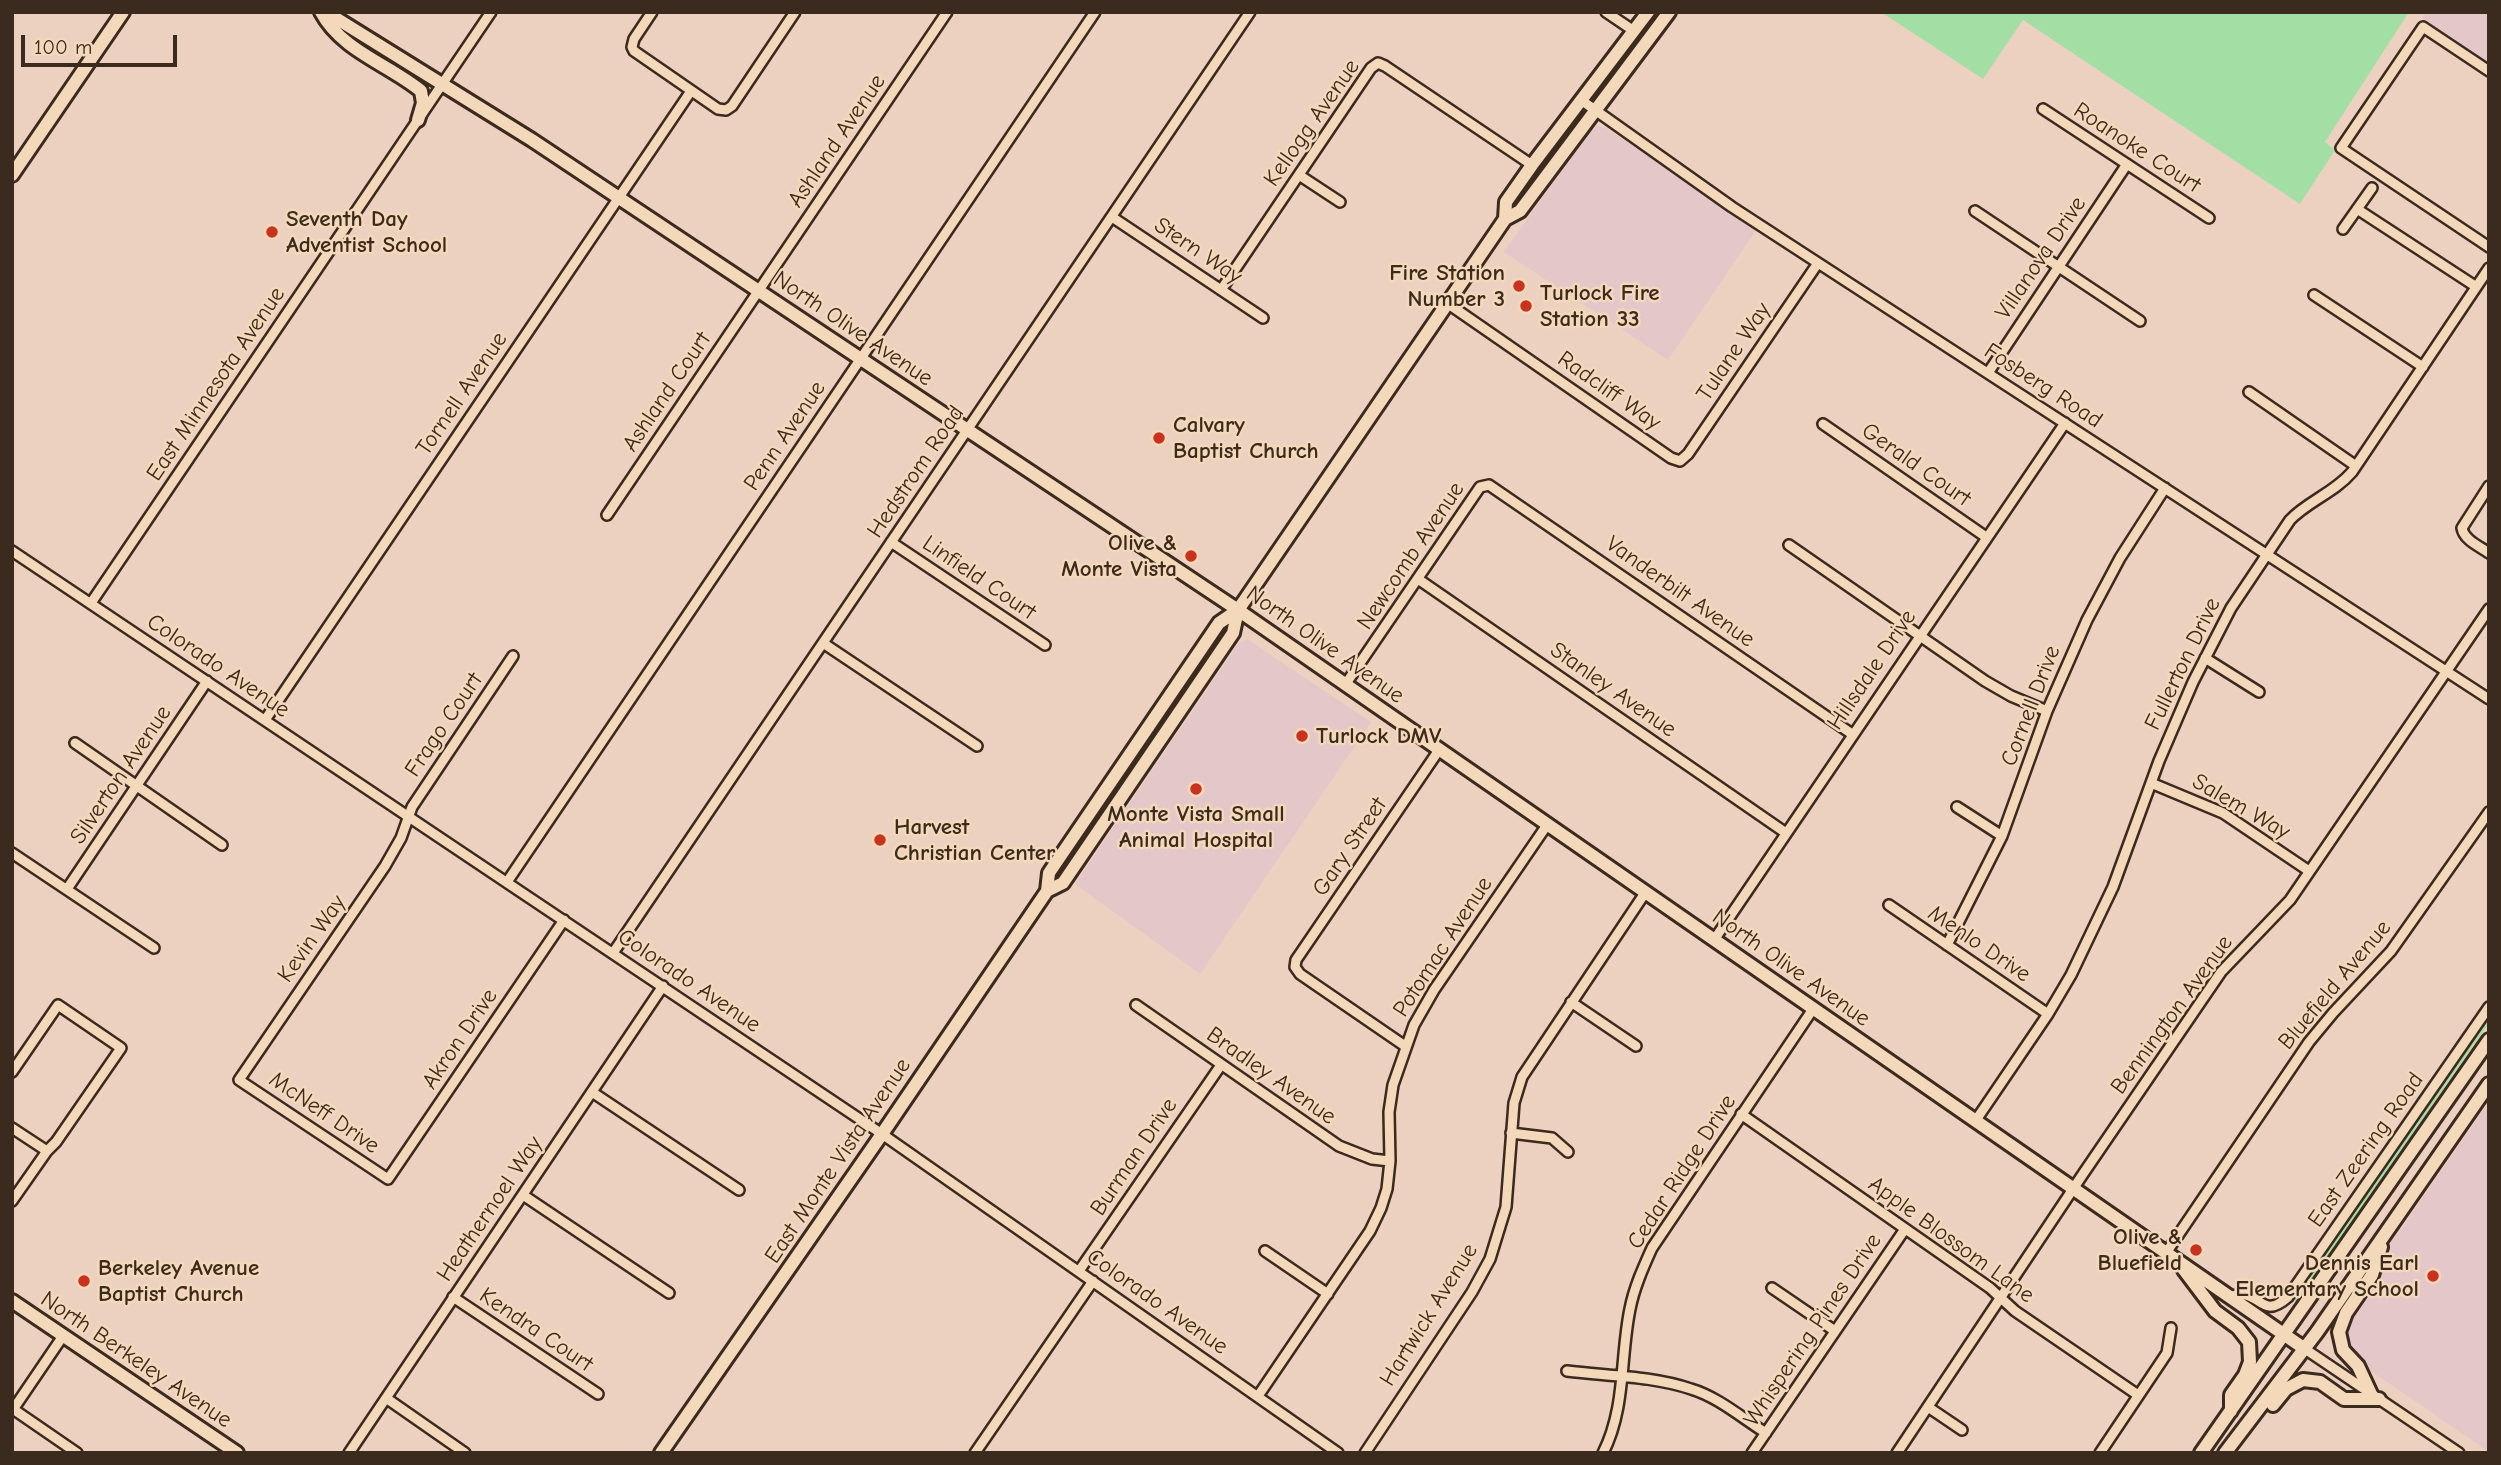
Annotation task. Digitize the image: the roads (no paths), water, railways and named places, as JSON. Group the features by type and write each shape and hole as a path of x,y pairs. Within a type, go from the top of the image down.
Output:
{"street":[{"path":"12,175 122,12"},
{"path":"323,12 329,28 345,42 421,91 423,103 418,120"},
{"name":"North Olive Avenue","path":"323,12 442,84 618,198 1238,610 2284,1335 2459,1453"},
{"name":"East Minnesota Avenue","path":"91,603 491,12"},
{"path":"652,12 634,39 632,47 637,54 718,109 726,110 732,106 796,12"},
{"name":"Ashland Avenue","path":"758,291 947,12"},
{"name":"Penn Avenue","path":"507,882 1095,12"},
{"name":"Hedstrom Road","path":"614,953 1250,12"},
{"path":"1606,12 1634,32"},
{"name":"East Monte Vista Avenue","path":"1505,219 1507,202 1532,165 1648,12"},
{"name":"East Monte Vista Avenue","path":"661,1453 883,1134 1047,891 1049,873 1219,623 1238,610 1505,219 1520,211 1669,12"},
{"path":"2489,71 2423,27 2341,148 2489,247"},
{"name":"Kellogg Avenue","path":"1221,290 1371,68 1378,63 1532,165"},
{"name":"Tornell Avenue","path":"265,720 691,91"},
{"name":"Fosberg Road","path":"1581,100 1732,207 2267,552 2489,699"},
{"name":"Roanoke Court","path":"2043,109 2208,218"},
{"name":"Villanova Drive","path":"1988,373 2127,164"},
{"path":"1299,175 1340,202"},
{"path":"2343,229 2372,188"},
{"path":"2357,208 2475,286"},
{"path":"1975,211 2140,321"},
{"name":"Stern Way","path":"1112,216 1263,318"},
{"name":"Tulane Way","path":"1680,461 1688,454 1818,263"},
{"name":"Fullerton Drive","path":"1976,1120 2048,1014 2071,975 2113,887 2174,724 2204,658 2231,608 2294,515 2332,491 2356,466 2489,268"},
{"name":"Ashland Court","path":"607,515 758,291"},
{"path":"2314,295 2423,367"},
{"name":"Radcliff Way","path":"1447,303 1671,458 1680,461"},
{"path":"2249,392 2356,466"},
{"name":"Hillsdale Drive","path":"1714,940 2065,423"},
{"name":"Gerald Court","path":"1823,424 1986,537"},
{"name":"Newcomb Avenue","path":"1345,685 1480,487 1486,484"},
{"name":"Vanderbilt Avenue","path":"1486,484 1852,734"},
{"path":"2489,486 2464,524 2462,532 2489,553"},
{"name":"Cornell Drive","path":"1947,945 2001,836 2046,711 2102,590 2165,488"},
{"name":"Linfield Court","path":"891,542 1045,645"},
{"path":"1789,545 1995,688 2046,711"},
{"name":"Colorado Avenue","path":"12,551 883,1134 1338,1453"},
{"name":"Stanley Avenue","path":"1418,579 1786,833"},
{"name":"Bennington Avenue","path":"1897,1453 2221,972 2290,900 2489,609"},
{"name":"East Monte Vista Avenue","path":"1047,891 1063,883 1233,633 1238,610"},
{"path":"823,643 978,746"},
{"name":"Frago Court","path":"409,816 412,807 513,656"},
{"path":"2204,658 2259,692"},
{"name":"Silverton Avenue","path":"67,889 207,681"},
{"path":"75,743 222,845"},
{"name":"Gary Street","path":"1405,1045 1300,974 1295,967 1296,960 1439,750"},
{"path":"1092,839 1087,831 1102,807 1113,779"},
{"name":"Salem Way","path":"2151,783 2223,813 2309,871"},
{"path":"1957,807 2001,836"},
{"name":"Bluefield Avenue","path":"2172,1257 2309,1042 2397,944 2489,812"},
{"name":"Kevin Way","path":"239,1080 385,866 401,838 409,816"},
{"name":"Potomac Avenue","path":"1258,1396 1376,1219 1387,1189 1390,1161 1389,1112 1393,1085 1413,1025 1547,825"},
{"path":"12,853 154,947"},
{"name":"Hartwick Avenue","path":"1365,1453 1453,1321 1490,1259 1506,1207 1514,1103 1522,1077 1645,892"},
{"name":"Menlo Drive","path":"1889,905 2048,1014"},
{"name":"Akron Drive","path":"388,1179 564,920"},
{"name":"Heathernoel Way","path":"349,1453 663,986"},
{"path":"1571,1002 1636,1046"},
{"path":"12,1072 58,1005 121,1048 57,1142 47,1151 12,1201"},
{"name":"Bradley Avenue","path":"1136,1005 1339,1146 1371,1159 1390,1161"},
{"name":"East Zeering Road","path":"2228,1296 2247,1295 2258,1303 2270,1306 2284,1300 2489,1007"},
{"name":"Cedar Ridge Drive","path":"1603,1453 1614,1428 1630,1310 1643,1268 1662,1231 1813,1009"},
{"path":"2201,1453 2489,1040"},
{"name":"Burman Drive","path":"1079,1271 1221,1065"},
{"name":"McNeff Drive","path":"239,1080 388,1179"},
{"path":"2225,1453 2305,1349 2489,1084"},
{"path":"592,1092 739,1189"},
{"name":"Apple Blossom Lane","path":"1741,1114 2001,1298 2015,1311 2138,1395"},
{"path":"12,1128 47,1151"},
{"path":"1511,1133 1552,1138 1568,1152"},
{"path":"523,1195 669,1293"},
{"name":"Whispering Pines Drive","path":"1752,1453 1905,1229"},
{"path":"2245,1427 2265,1414 2286,1389 2303,1380 2320,1382 2344,1399 2375,1397 2358,1366 2343,1350 2339,1332 2346,1313 2372,1275 2386,1234"},
{"path":"1265,1251 1328,1293"},
{"path":"2172,1257 2215,1311 2243,1332 2249,1342 2250,1362 2231,1395 2231,1411"},
{"path":"975,1453 1093,1281"},
{"path":"1772,1288 1835,1331"},
{"name":"Kendra Court","path":"453,1297 598,1394"},
{"name":"North Berkeley Avenue","path":"12,1301 237,1453"},
{"path":"2100,1453 2167,1353 2171,1328"},
{"path":"63,1336 13,1410 77,1453"},
{"path":"1567,1371 1693,1389 1766,1433"},
{"path":"386,1398 465,1453"},
{"path":"1928,1407 1962,1430"}],"place":[{"name":"Seventh Day Adventist School","path":"272,232"},
{"name":"Fire Station Number 3","path":"1519,286"},
{"name":"Turlock Fire Station 33","path":"1526,306"},
{"name":"Calvary Baptist Church","path":"1159,438"},
{"name":"Olive & Monte Vista","path":"1191,556"},
{"name":"Turlock DMV","path":"1302,736"},
{"name":"Monte Vista Small Animal Hospital","path":"1196,789"},
{"name":"Harvest Christian Center","path":"880,840"},
{"name":"Olive & Bluefield","path":"2196,1250"},
{"name":"Dennis Earl Elementary School","path":"2433,1276"},
{"name":"Berkeley Avenue Baptist Church","path":"84,1281"}]}
